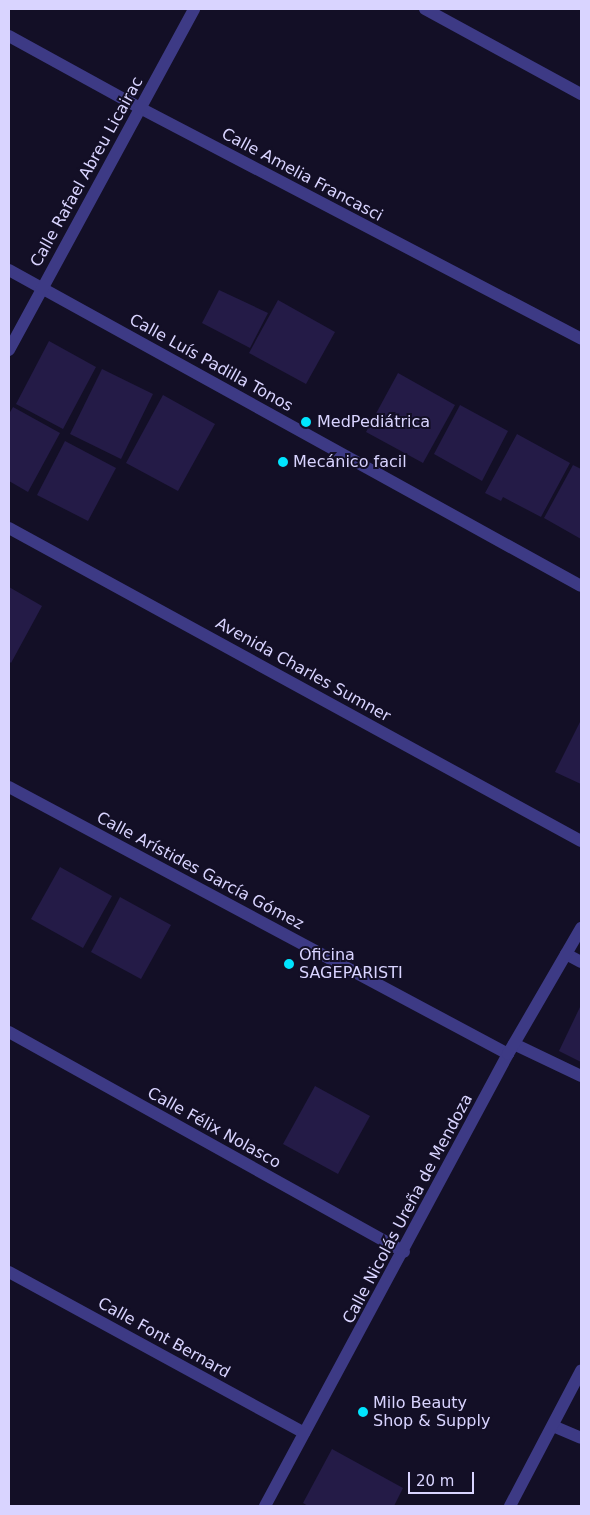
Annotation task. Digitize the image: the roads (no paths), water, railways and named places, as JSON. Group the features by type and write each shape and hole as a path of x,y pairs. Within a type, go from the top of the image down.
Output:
{"street":[{"name":"Calle Rafael Abreu Licairac","path":"9,350 194,9"},
{"path":"425,9 581,94"},
{"name":"Calle Amelia Francasci","path":"9,36 140,108 581,339"},
{"name":"Calle Luís Padilla Tonos","path":"9,270 581,586"},
{"name":"Avenida Charles Sumner","path":"9,528 581,841"},
{"name":"Calle Arístides García Gómez","path":"9,787 511,1049 581,1076"},
{"name":"Calle Nicolás Ureña de Mendoza","path":"265,1506 404,1252 511,1049 581,928"},
{"path":"566,954 581,962"},
{"name":"Calle Félix Nolasco","path":"9,1032 404,1252"},
{"name":"Calle Font Bernard","path":"9,1272 304,1434"},
{"path":"510,1506 581,1371"},
{"path":"553,1426 581,1438"}],"place":[{"name":"MedPediátrica","path":"306,422"},
{"name":"Mecánico facil","path":"283,462"},
{"name":"Oficina SAGEPARISTI","path":"289,964"},
{"name":"Milo Beauty Shop & Supply","path":"363,1412"}]}
